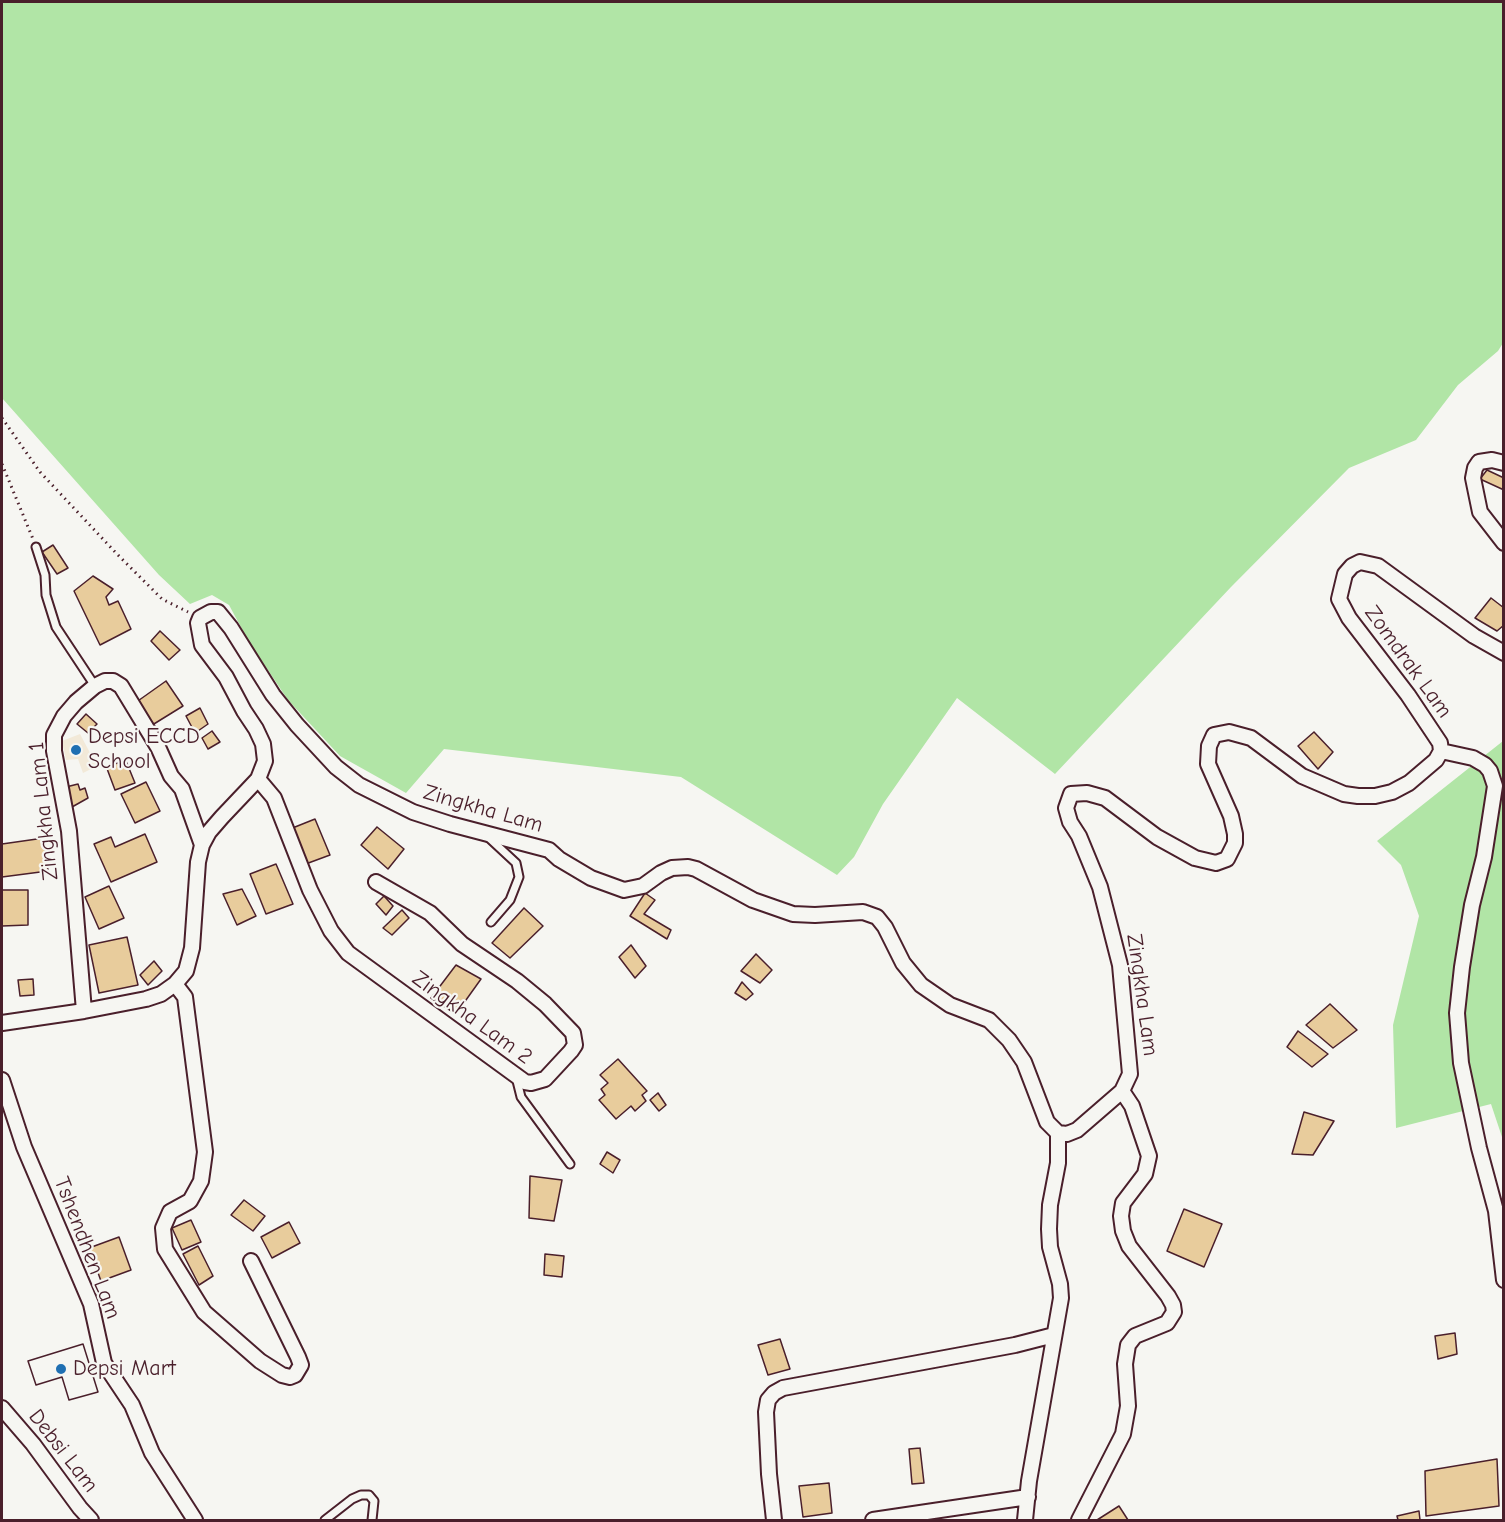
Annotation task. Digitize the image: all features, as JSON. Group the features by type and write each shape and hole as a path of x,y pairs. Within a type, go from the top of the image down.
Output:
{"street":[{"path":"1503,463 1492,459 1479,462 1473,478 1480,512 1503,543"},
{"name":"Zomdrak Lam","path":"1441,751 1440,743 1408,695 1349,618 1339,599 1345,574 1352,566 1360,562 1378,566 1474,636 1503,652"},
{"name":"Zingkha Lam","path":"201,618 211,612 218,612 231,628 273,695 297,725 336,766 359,785 413,812 549,850 559,859 591,878 624,890 643,886 660,873 672,868 688,867 696,869 753,900 794,914 863,912 878,917 903,963 921,985 950,1005 989,1020 1009,1040 1024,1062 1047,1122 1058,1133"},
{"path":"2,1023 84,1011 162,994 186,971 192,948 198,862 202,845 209,832 258,779 265,761 256,729 226,677 202,645 198,633 198,623 201,618"},
{"path":"95,686 105,681 113,681 121,686 158,747 171,776 182,789 202,845"},
{"name":"Zingkha Lam 1","path":"84,1011 69,831 54,751 54,735 64,716 95,686"},
{"name":"Zingkha Lam","path":"1122,1091 1130,1074 1130,1064 1120,965 1100,887 1079,836 1070,822 1066,808 1071,794 1087,793 1105,798 1157,837 1195,858 1216,863 1227,859 1235,843 1235,834 1231,816 1208,764 1209,746 1214,735 1229,732 1251,738 1302,776 1344,794 1358,796 1383,794 1409,783 1436,760 1441,751"},
{"path":"1441,751 1473,758 1485,765 1490,771 1495,786 1484,857 1475,891 1461,967 1457,1013 1461,1063 1479,1148 1496,1211 1503,1280"},
{"name":"Zingkha Lam 2","path":"258,779 274,798 310,890 331,931 348,953 516,1077 531,1083 545,1079 575,1045 573,1034 517,981 462,944 430,913 376,882"},
{"path":"175,984 185,997 205,1152 201,1181 190,1201 170,1212 163,1228 165,1249 204,1312 260,1361 282,1375 290,1377 295,1375 301,1365 251,1261"},
{"name":"Tshendhen Lam","path":"2,1080 24,1147 90,1304 104,1363 132,1405 152,1454 195,1521"},
{"path":"1025,1521 1061,1298 1060,1284 1050,1247 1049,1229 1050,1205 1058,1163 1058,1133 1067,1134 1077,1130 1122,1091 1132,1106 1149,1156 1145,1174 1123,1203 1121,1216 1123,1231 1129,1246 1168,1296 1174,1312 1167,1323 1135,1336 1128,1346 1125,1364 1128,1406 1123,1434 1079,1521"},
{"path":"774,1521 766,1412 768,1400 774,1392 783,1388 1014,1345 1054,1335"},
{"name":"Debsi Lam","path":"2,1408 33,1444 91,1521"},
{"path":"873,1521 1028,1497"}],"lane":[{"path":"36,547 45,575 46,595 56,627 95,686"},
{"path":"481,832 516,863 519,877 510,900 491,922"},
{"path":"516,1077 521,1097 570,1164"},
{"path":"325,1521 352,1499 361,1495 369,1495 374,1501 372,1521"}],"path":[{"path":"2,418 40,472 116,553 162,599 201,618"},
{"path":"2,464 36,547"}],"shaded area":[{"name":"Depsi ECCD School","path":"80,734 97,766 83,773 78,759 66,760 62,741"}],"green space":[{"path":"2,2 1503,2 1503,343 1498,351 1458,385 1416,440 1349,468 1231,587 1055,774 957,698 883,804 854,857 837,875 681,777 444,749 406,793 340,756 288,700 249,642 229,605 212,595 190,604 159,575 2,398"},
{"path":"1503,741 1503,1140 1491,1104 1396,1128 1393,1025 1419,916 1401,865 1377,841"}],"building":[{"path":"1487,470 1504,478 1504,490 1480,479"},
{"path":"53,545 68,568 57,574 42,552"},
{"path":"93,576 113,589 106,597 109,605 118,601 131,629 100,645 74,591"},
{"path":"1491,598 1504,608 1504,625 1497,631 1475,618"},
{"path":"160,631 180,650 169,660 151,641"},
{"path":"166,681 183,706 149,727 135,703"},
{"path":"200,708 208,724 195,733 186,716"},
{"path":"86,714 97,724 88,733 77,724"},
{"path":"212,731 220,742 208,749 202,738"},
{"path":"1314,732 1333,752 1318,769 1298,746"},
{"path":"126,761 135,783 115,790 106,766"},
{"path":"146,782 160,811 135,823 121,794"},
{"path":"78,784 80,790 85,788 88,798 72,807 66,787"},
{"path":"315,819 330,855 303,865 290,829"},
{"path":"377,827 404,849 388,869 361,845"},
{"path":"145,834 157,862 111,882 94,844 111,837 115,847"},
{"path":"44,838 48,871 2,877 2,844"},
{"path":"276,864 293,904 266,914 250,874"},
{"path":"109,886 124,918 99,929 85,897"},
{"path":"242,889 256,916 237,925 223,894"},
{"path":"2,890 28,890 28,925 2,926"},
{"path":"645,893 655,900 644,914 671,930 667,939 630,916"},
{"path":"384,896 393,906 386,915 376,904"},
{"path":"524,908 543,926 510,958 492,943"},
{"path":"402,910 409,918 392,935 383,928"},
{"path":"127,937 138,985 99,993 89,945"},
{"path":"631,945 646,966 635,978 619,957"},
{"path":"756,954 772,970 760,983 741,971"},
{"path":"154,961 162,971 148,985 140,975"},
{"path":"456,965 481,979 456,1014 431,998"},
{"path":"33,979 34,995 20,996 18,980"},
{"path":"742,982 753,994 746,1000 735,993"},
{"path":"1330,1004 1357,1030 1333,1048 1306,1025"},
{"path":"1298,1031 1328,1054 1312,1067 1287,1047"},
{"path":"618,1059 647,1091 642,1095 646,1101 635,1111 631,1106 616,1119 599,1100 605,1095 601,1089 608,1083 600,1075"},
{"path":"658,1093 666,1105 659,1111 650,1100"},
{"path":"1304,1112 1334,1121 1313,1155 1292,1154"},
{"path":"607,1152 620,1160 613,1173 600,1164"},
{"path":"530,1176 562,1180 554,1221 529,1218"},
{"path":"244,1200 265,1216 253,1231 231,1215"},
{"path":"1184,1209 1222,1224 1204,1267 1167,1251"},
{"path":"191,1220 201,1242 182,1250 172,1228"},
{"path":"289,1222 300,1243 272,1258 261,1237"},
{"path":"119,1237 131,1270 101,1281 89,1248"},
{"path":"198,1246 213,1276 199,1285 183,1254"},
{"path":"545,1254 564,1256 562,1277 544,1275"},
{"path":"1455,1333 1457,1354 1438,1359 1435,1336"},
{"path":"780,1339 790,1369 768,1375 758,1345"},
{"name":"Depsi Mart","path":"83,1344 98,1392 69,1400 62,1377 36,1385 28,1361"},
{"name":"Depsi Mart","path":"83,1344 98,1392 69,1400 62,1377 36,1385 28,1361"},
{"path":"920,1448 924,1483 912,1484 909,1449"},
{"path":"1497,1459 1499,1506 1426,1516 1425,1471"},
{"path":"829,1483 832,1513 803,1517 799,1486"},
{"path":"1119,1506 1128,1520 1097,1520"},
{"path":"1419,1511 1420,1520 1398,1520 1397,1516"}],"place":[{"name":"Depsi ECCD School","path":"76,750"},
{"name":"Depsi Mart","path":"61,1369"}]}
